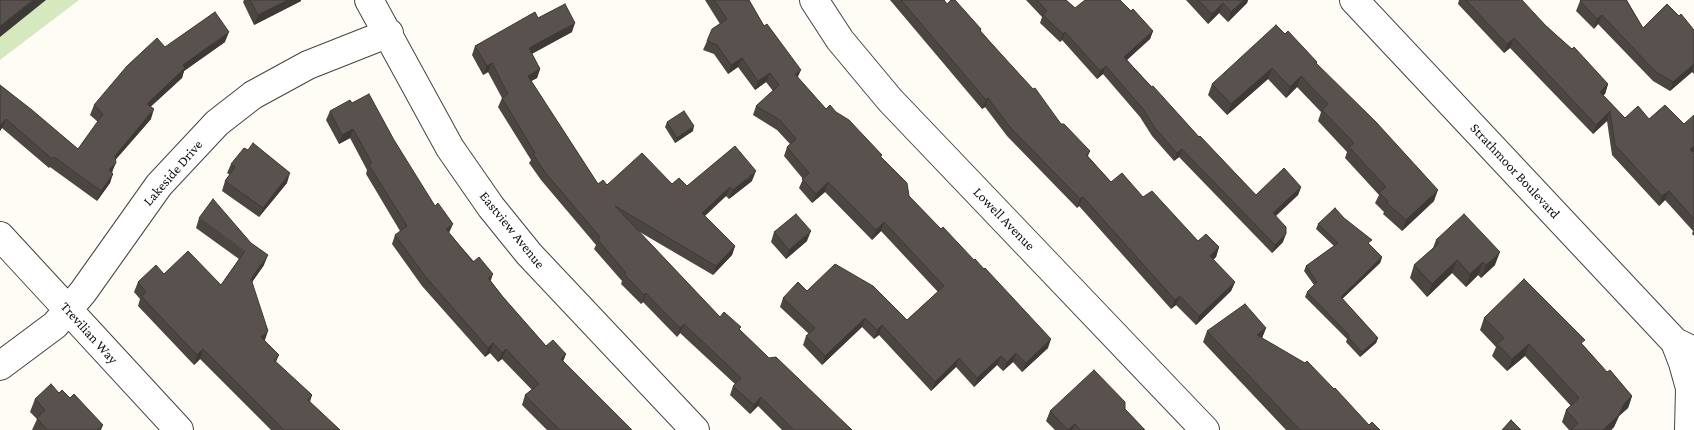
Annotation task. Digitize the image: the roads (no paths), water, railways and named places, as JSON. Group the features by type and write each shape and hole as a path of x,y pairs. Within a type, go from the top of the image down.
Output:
{"street":[{"name":"Eastview Avenue","path":"370,0 450,148 491,207 529,254 695,430"},
{"name":"Lowell Avenue","path":"814,0 840,40 890,100 1205,430"},
{"name":"Strathmoor Boulevard","path":"1354,0 1684,347 1683,363 1690,388 1691,412 1689,430"},
{"name":"Lakeside Drive","path":"0,366 55,325 83,292 159,185 217,123 253,95 308,65 389,33"},
{"name":"Trevilian Way","path":"0,236 178,430"}]}
